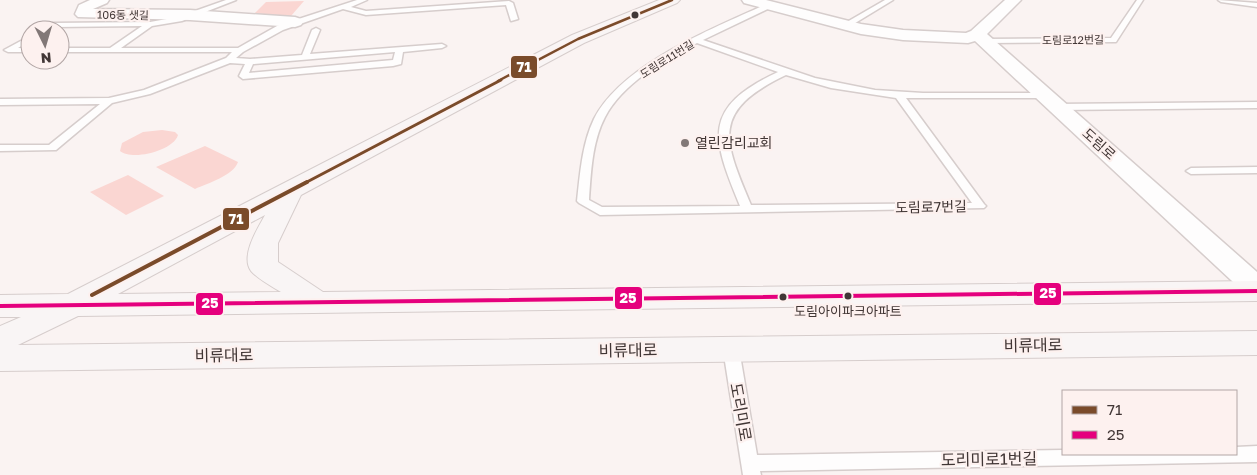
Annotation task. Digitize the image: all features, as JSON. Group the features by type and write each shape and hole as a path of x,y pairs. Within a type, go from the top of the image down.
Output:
{"main road":[{"path":"0,340 69,307 578,39 672,0"},
{"path":"292,190 264,243 263,266 318,303"},
{"path":"0,306 69,307 1257,290"},
{"name":"비류대로","path":"0,358 1257,343"}],"street":[{"name":"106동 샛길","path":"102,0 84,8 83,14 190,15"},
{"path":"749,0 844,26 903,35 968,38 981,38 1014,0"},
{"path":"190,15 295,22"},
{"name":"도림로","path":"981,38 1257,290"}],"lane":[{"path":"70,25 150,24 190,15 233,0"},
{"path":"0,102 109,101 147,92 229,60 240,50 280,28 364,0"},
{"path":"844,26 890,0"},
{"name":"도림로12번길","path":"981,38 1113,40 1140,0"},
{"path":"1221,0 1257,5"},
{"path":"343,7 366,13 457,3 509,3 514,19"},
{"name":"도림로11번길","path":"583,201 585,169 593,138 605,110 640,74 696,40 770,6"},
{"path":"112,50 150,24"},
{"path":"305,57 316,30"},
{"path":"696,40 786,72 850,89 900,96 1231,107 1257,105"},
{"path":"20,43 8,50 20,50"},
{"path":"229,60 250,62 442,46"},
{"path":"70,50 240,50"},
{"path":"250,62 243,76 398,62 399,50"},
{"path":"747,209 727,156 723,136 726,122 735,105 750,91 786,72"},
{"name":"도림로7번길","path":"583,201 600,211 980,206 900,96"},
{"path":"0,148 52,148 109,101"},
{"path":"1191,170 1257,170"},
{"name":"도리미로","path":"731,349 751,469"},
{"name":"도리미로1번길","path":"1237,455 1257,454"},
{"name":"도리미로1번길","path":"751,469 1223,455"}],"shaded area":[{"path":"304,1 291,16 251,17 266,2"},
{"path":"162,130 175,132 178,135 175,141 161,150 142,155 126,154 120,151 122,143 143,132"},
{"path":"205,146 238,162 226,175 195,189 156,167"},
{"path":"128,175 164,196 126,215 90,192"}],"transit line":[{"name":"71","path":"92,295 578,39 672,0"},
{"name":"25","path":"0,306 1257,291"}],"place":[{"name":"열린감리교회","path":"685,143"},
{"name":"도림아이파크아파트","path":"848,296"}]}
